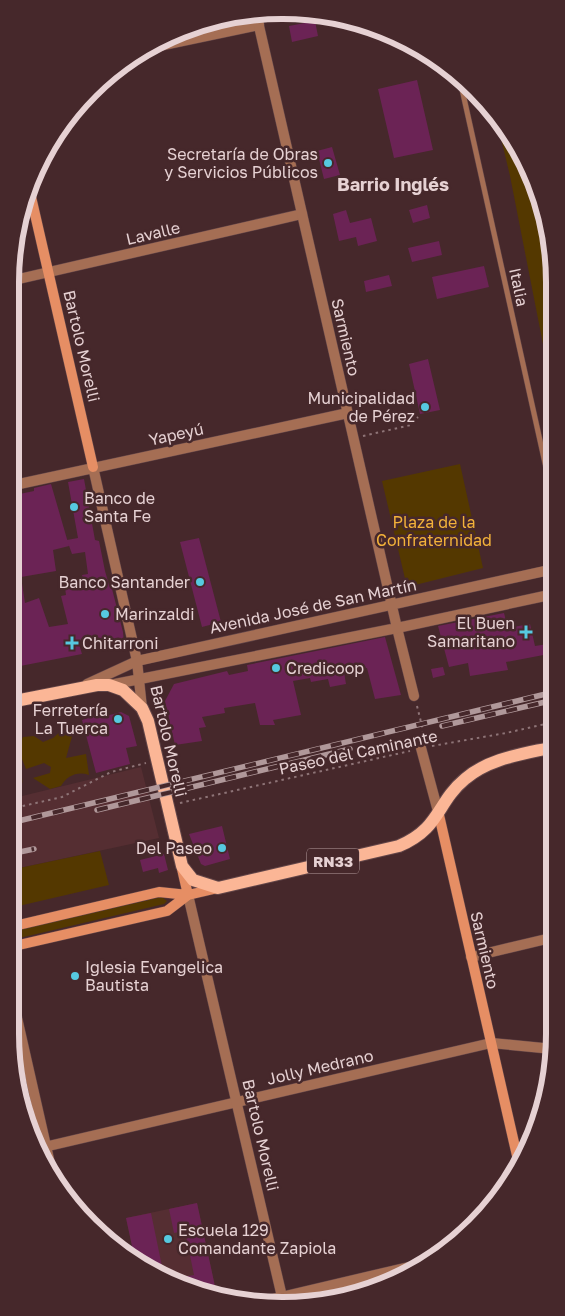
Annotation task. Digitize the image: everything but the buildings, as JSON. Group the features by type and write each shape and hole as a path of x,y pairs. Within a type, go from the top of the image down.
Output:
{"main road":[{"name":"Bartolo Morelli","path":"32,203 92,467"},
{"name":"Avenida José de San Martín","path":"19,700 83,686 109,685"},
{"path":"109,685 123,690 142,708"},
{"name":"Bartolo Morelli","path":"142,708 148,721 188,894"},
{"name":"RN33","path":"218,888 399,846 422,832 439,815 455,790 465,779 480,768 498,761 546,749"},
{"name":"Sarmiento","path":"439,815 517,1154"},
{"path":"182,866 193,880 218,888"},
{"path":"19,925 160,892 188,894 218,888"},
{"path":"19,945 167,911 188,894"}],"street":[{"name":"Sarmiento","path":"258,20 414,696"},
{"path":"173,43 259,25"},
{"name":"Lavalle","path":"19,279 302,214"},
{"name":"Yapeyú","path":"19,484 348,413"},
{"name":"Bartolo Morelli","path":"92,467 137,661 142,708"},
{"name":"Avenida José de San Martín","path":"83,686 137,661 546,571"},
{"name":"Avenida José de San Martín","path":"109,685 139,681 546,596"},
{"name":"Sarmiento","path":"421,748 439,815"},
{"name":"Bartolo Morelli","path":"188,894 283,1297"},
{"path":"471,957 546,939"},
{"path":"19,1031 41,1140"},
{"name":"Jolly Medrano","path":"45,1147 491,1043 546,1048"},
{"path":"291,1297 396,1271"}],"lane":[{"name":"Italia","path":"462,90 546,467"}],"path":[{"path":"354,438 411,425 418,417"},
{"path":"414,696 423,730 421,748"},
{"name":"Paseo del Caminante","path":"168,806 421,748 489,737 546,724"},
{"path":"19,807 62,797 111,772 157,760"}],"shaded area":[{"path":"141,767 159,838 19,868 19,797"},
{"name":"Escuela 129 Comandante Zapiola","path":"197,1203 215,1288 166,1270 133,1251 126,1218"}],"green space":[{"path":"500,133 526,182 541,231 546,265 546,359"},
{"name":"Plaza de la Confraternidad","path":"460,464 483,568 407,587 382,481"},
{"path":"61,731 73,733 66,758 86,754 89,775 73,775 66,779 61,786 50,789 33,778 50,773 51,767 44,763 26,769 19,752 23,737 34,736 43,742 53,738"},
{"path":"19,773 22,780 19,788"},
{"path":"100,851 109,885 19,906 19,868"},
{"path":"162,897 167,901 164,904 19,938 19,930"}],"railway":[{"path":"19,821 546,694"},
{"path":"442,726 546,702"},
{"path":"97,810 350,749"},
{"path":"19,852 34,849"}],"place":[{"name":"Secretaría de Obras y Servicios Públicos","path":"328,163"},
{"name":"Municipalidad de Pérez","path":"425,407"},
{"name":"Banco de Santa Fe","path":"74,507"},
{"name":"Banco Santander","path":"200,582"},
{"name":"Marinzaldi","path":"105,614"},
{"name":"El Buen Samaritano","path":"526,632"},
{"name":"Chitarroni","path":"72,643"},
{"name":"Credicoop","path":"276,668"},
{"name":"Ferretería La Tuerca","path":"118,719"},
{"name":"Del Paseo","path":"222,848"},
{"name":"Iglesia Evangelica Bautista","path":"75,976"},
{"name":"Escuela 129 Comandante Zapiola","path":"168,1239"}],"district":[{"name":"Barrio Inglés","path":"393,184"}]}
